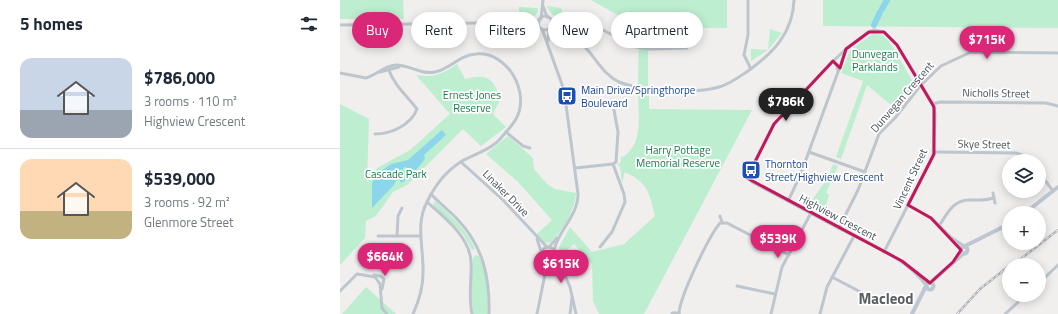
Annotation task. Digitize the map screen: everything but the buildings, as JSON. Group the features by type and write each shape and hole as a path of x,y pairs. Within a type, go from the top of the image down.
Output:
{"street":[{"path":"543,0 540,20 541,28 548,43"},
{"path":"748,0 748,31 744,55 751,69"},
{"path":"584,48 609,76 626,84 644,89 711,89 729,83 751,69 771,53 784,37 792,16 794,0"},
{"path":"540,20 547,17 543,5"},
{"path":"340,25 475,24"},
{"path":"541,28 548,29"},
{"name":"Vincent Street","path":"846,49 869,32 882,31 889,35 897,45 933,104 935,110 934,152 884,252"},
{"path":"545,274 544,260 541,253 559,236 572,217 577,206 578,194 564,90 550,48"},
{"path":"643,48 687,48"},
{"path":"742,179 747,177 748,172 774,124 846,49"},
{"path":"788,201 799,180 846,49"},
{"name":"Dunvegan Crescent","path":"839,228 856,195 879,134 895,118 921,85 941,66 967,53 1058,53"},
{"path":"340,74 363,79 395,65 430,73 446,68 463,57 476,54 492,56 498,59 513,74 520,97 516,118 506,132 497,142 461,162 440,179 427,202 421,217 420,236 423,282 420,296 413,314"},
{"path":"837,57 842,61"},
{"path":"833,61 838,67 837,72"},
{"path":"375,134 396,130 412,118 417,109 404,96 388,69"},
{"name":"Nicholls Street","path":"933,104 940,102 1046,103 1058,106"},
{"path":"575,168 613,164 617,160 618,136 614,110"},
{"path":"506,132 523,146 530,148"},
{"path":"809,152 865,172"},
{"name":"Skye Street","path":"934,152 1019,154"},
{"name":"Linaker Drive","path":"461,162 503,200 536,238 548,247"},
{"path":"600,247 610,235 625,202 624,194 613,164"},
{"name":"Highview Crescent","path":"747,177 750,181 905,263 929,285"},
{"path":"1046,182 1053,191"},
{"path":"1033,206 1058,187"},
{"path":"993,193 995,203"},
{"path":"431,194 458,220 474,240 479,251 488,282 489,314"},
{"path":"939,226 950,209 958,203 966,200 982,201 993,198"},
{"path":"427,202 461,236 470,253 469,298 472,314"},
{"path":"908,205 927,214 964,249"},
{"path":"398,236 398,216 402,208"},
{"path":"771,314 780,272 811,213"},
{"path":"720,216 722,222"},
{"path":"722,222 727,223 789,255"},
{"path":"672,313 679,313 681,299 690,279 718,225 722,222"},
{"path":"912,314 919,299 929,285 939,277 964,249 976,240 1002,227"},
{"path":"378,236 420,236"},
{"path":"554,250 559,236"},
{"path":"820,314 827,287 854,236"},
{"name":"Linaker Drive","path":"536,238 541,253"},
{"path":"548,247 554,250 556,254 572,294 576,314"},
{"path":"470,253 479,251"},
{"path":"536,314 545,274 556,254"},
{"path":"544,260 551,261 561,268"},
{"path":"1046,276 1058,265"},
{"path":"340,291 357,274 380,276 384,279 381,291"},
{"path":"371,276 377,278 381,291 382,308 387,314"},
{"path":"832,277 870,297"},
{"path":"737,286 775,294"},
{"path":"570,314 572,294"},
{"path":"1004,314 1018,302"}],"highlighted area":[{"path":"869,32 884,32 897,45 934,107 934,154 908,205 931,218 961,250 953,262 930,283 902,261 747,178 774,124 833,61 840,68 846,49 851,44"}],"green space":[{"path":"340,0 403,0 404,19 403,12 352,12 352,19 340,19"},
{"path":"591,0 727,0 727,28 703,28 703,12 612,12"},
{"path":"823,0 1058,0 1058,28 823,26"},
{"path":"547,6 561,8 563,12 550,12"},
{"path":"519,7 538,8 538,12 519,12"},
{"path":"770,29 782,33 768,50"},
{"name":"Dunvegan Parklands","path":"873,34 883,35 889,41 915,85 897,110 867,85 841,159 836,157 863,81 841,73 850,50"},
{"path":"639,48 648,48 648,87 638,86"},
{"path":"751,49 768,50 751,61"},
{"path":"457,64 465,79 484,77 492,82 500,100 493,114 506,127 481,146 463,129 407,185 393,192 376,216 366,221 365,238 340,265 340,104 369,119 367,182 377,168 410,150 450,114 416,75 428,76 438,74"},
{"name":"Harry Pottage Memorial Reserve","path":"638,92 649,93 649,109 752,110 644,314 599,314 593,301 592,264 574,244 561,256 559,247 570,227 592,252 624,244 655,216 649,194 643,184 625,172 622,183 620,166 617,165 621,162 621,156 623,157 630,151 637,136 639,118"},
{"path":"508,136 533,158 534,169 547,184 555,189 576,193 571,213 567,221 554,239 549,243 543,242 536,235 552,220 518,182 486,154"},
{"path":"833,164 838,166 826,193 829,195 823,215 807,207 828,178"},
{"path":"435,201 463,229 475,249 472,250 463,234 433,205"},
{"path":"476,255 479,256 486,277 488,314 473,314 471,284 473,258"},
{"path":"366,287 396,314 342,314"}],"water":[{"path":"442,130 446,135 424,155 424,160 414,172 401,183 398,177 393,186 372,208 372,183 377,174 391,164 408,160","holes":["405,166 407,169 399,176"]}],"waterway":[{"path":"882,9 887,0"},
{"path":"874,25 880,12"}],"railway":[{"path":"1022,258 1058,230"},
{"path":"957,314 980,289 1002,272"}],"place":[{"name":"Main Drive/Springthorpe Boulevard","path":"567,96"},
{"name":"Thornton Street/Highview Crescent","path":"751,170"}],"district":[{"name":"Macleod","path":"886,298"}],"park label":[{"name":"Ernest Jones Reserve","path":"472,101"},
{"name":"Cascade Park","path":"396,174"}]}
